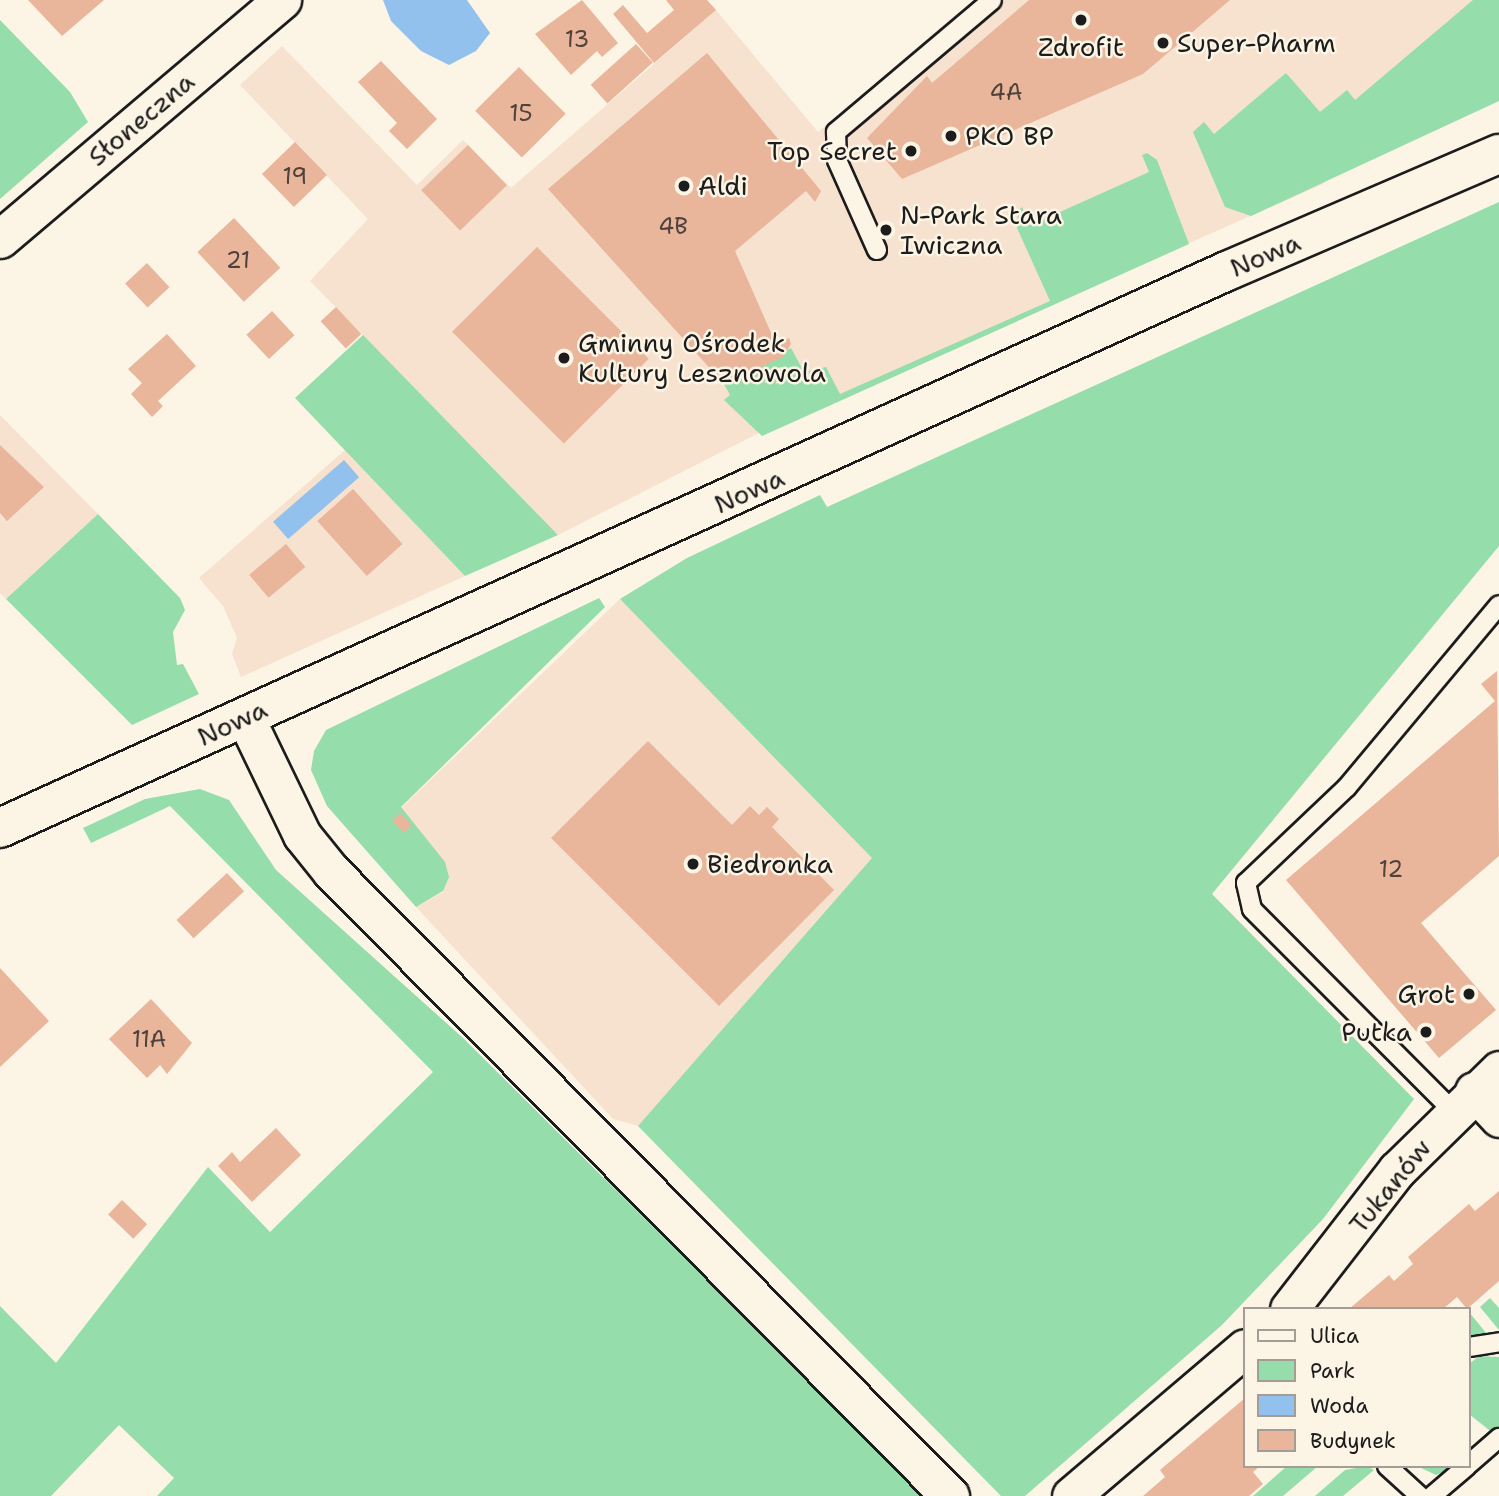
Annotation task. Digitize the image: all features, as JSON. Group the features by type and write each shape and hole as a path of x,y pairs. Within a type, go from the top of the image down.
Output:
{"main road":[{"name":"Nowa","path":"0,828 1499,154"}],"street":[{"name":"Słoneczna","path":"0,239 282,0"},
{"path":"245,717 302,835 331,871 950,1496"},
{"path":"1475,1091 1499,1118"},
{"name":"Tukanów","path":"1291,1307 1397,1170 1475,1091"},
{"path":"1071,1496 1244,1349"}],"lane":[{"path":"877,250 837,160 836,132 992,0"},
{"path":"1475,1091 1252,909 1246,883 1347,786 1499,605"},
{"path":"1471,1347 1499,1342"},
{"path":"1471,1462 1499,1438"},
{"path":"1390,1468 1420,1496"},
{"path":"1433,1496 1465,1468"}],"shaded area":[{"name":"N-Park Stara Iwiczna","path":"976,0 1499,0 1323,184 757,434 558,535 310,281 368,219 240,85 282,46 417,185 463,140 511,188 716,10 818,132"},
{"path":"0,415 98,514 6,599 0,593"},
{"path":"345,450 465,576 241,677 232,654 237,638 223,606 199,578"},
{"path":"620,599 873,858 638,1126 613,1119 416,907 443,892 401,808"}],"green space":[{"path":"1473,0 1499,0 1499,101 1251,216 1225,207 1193,132 1204,122 1214,134 1286,73 1320,112 1347,90 1355,100"},
{"path":"0,20 70,92 88,122 0,199"},
{"path":"1147,153 1157,160 1189,244 762,436 724,400 730,395 717,371 735,379 791,348 804,372 826,367 840,394 1050,301 1017,228 1018,211 1022,207 1031,225 1149,172 1142,155"},
{"path":"1499,202 1499,546 1212,894 1414,1099 1323,1219 1222,1325 1025,1496 1001,1496 638,1126 872,858 620,599 687,558 820,495 827,507"},
{"path":"363,335 558,535 465,576 295,398"},
{"path":"98,514 180,598 185,610 173,632 177,665 183,664 199,694 132,725 6,599"},
{"path":"599,598 605,607 401,807 445,862 449,877 443,891 416,907 327,806 311,770 314,751 326,730"},
{"path":"200,789 229,800 276,870 463,1038 924,1496 157,1496 174,1478 119,1425 51,1496 0,1496 0,1306 56,1363 208,1167 270,1232 433,1072 170,806 91,843 83,828 145,799"},
{"path":"1490,1298 1499,1308 1499,1330 1480,1307"},
{"path":"1471,1314 1487,1334 1471,1338"},
{"path":"1479,1356 1499,1357 1499,1428 1494,1434 1471,1416 1471,1362"},
{"path":"1285,1468 1316,1468 1283,1496 1253,1496"},
{"path":"1421,1468 1452,1468 1436,1475"},
{"path":"1345,1470 1374,1470 1343,1496 1315,1496"}],"water":[{"path":"383,0 467,0 490,33 476,51 449,65 421,51 391,21"},
{"path":"344,460 359,477 288,539 273,522"}],"building":[{"path":"28,0 104,0 62,36"},
{"path":"582,0 618,43 602,57 597,51 571,75 535,34"},
{"path":"666,0 707,0 716,10 654,63 613,14 623,5 647,33 674,10"},
{"path":"1029,0 1230,0 1143,74 902,179 867,138 927,76 932,83"},
{"path":"636,44 653,63 607,103 591,85"},
{"path":"707,53 821,191 815,202 806,191 735,251 776,344 789,338 791,344 783,357 735,379 715,374 548,189"},
{"path":"381,61 437,119 407,149 389,131 397,123 358,82"},
{"path":"519,67 566,114 522,158 475,111"},
{"path":"295,142 327,175 294,207 262,174"},
{"path":"468,145 507,185 460,230 421,190"},
{"path":"234,218 280,268 244,302 197,252"},
{"path":"537,247 649,359 564,444 452,332"},
{"path":"147,263 170,287 148,308 125,283"},
{"path":"336,307 361,334 346,348 321,321"},
{"path":"272,311 295,335 269,359 246,335"},
{"path":"167,334 196,366 158,401 163,406 152,417 131,394 142,383 128,369"},
{"path":"0,445 44,487 7,521 0,513"},
{"path":"353,489 403,544 367,576 317,521"},
{"path":"286,544 305,567 269,598 249,575"},
{"path":"1497,671 1499,856 1421,923 1496,1010 1439,1058 1286,880 1495,701 1481,684"},
{"name":"Biedronka","path":"648,741 732,825 750,806 759,815 767,807 779,819 772,827 834,890 719,1006 551,838"},
{"path":"400,813 412,825 404,833 392,821"},
{"path":"227,873 244,891 194,938 177,920"},
{"path":"0,968 49,1021 0,1067"},
{"path":"151,999 192,1043 167,1074 160,1065 147,1078 109,1039"},
{"path":"276,1128 301,1155 252,1202 218,1166 232,1152 240,1162"},
{"path":"1499,1191 1499,1281 1469,1307 1465,1307 1457,1297 1445,1307 1351,1307 1389,1275 1394,1281 1413,1264 1408,1257 1469,1204 1475,1211"},
{"path":"122,1200 147,1224 133,1239 108,1214"},
{"path":"1244,1399 1244,1468 1258,1468 1253,1472 1263,1484 1249,1496 1143,1496 1165,1477 1160,1470"}],"place":[{"name":"Zdrofit","path":"1081,20"},
{"name":"Super-Pharm","path":"1163,43"},
{"name":"PKO BP","path":"951,136"},
{"name":"Top Secret","path":"911,151"},
{"name":"Aldi","path":"684,186"},
{"name":"N-Park Stara Iwiczna","path":"886,230"},
{"name":"Gminny Ośrodek Kultury Lesznowola","path":"564,358"},
{"name":"Biedronka","path":"693,864"},
{"name":"Grot","path":"1469,994"},
{"name":"Putka","path":"1426,1032"}]}
